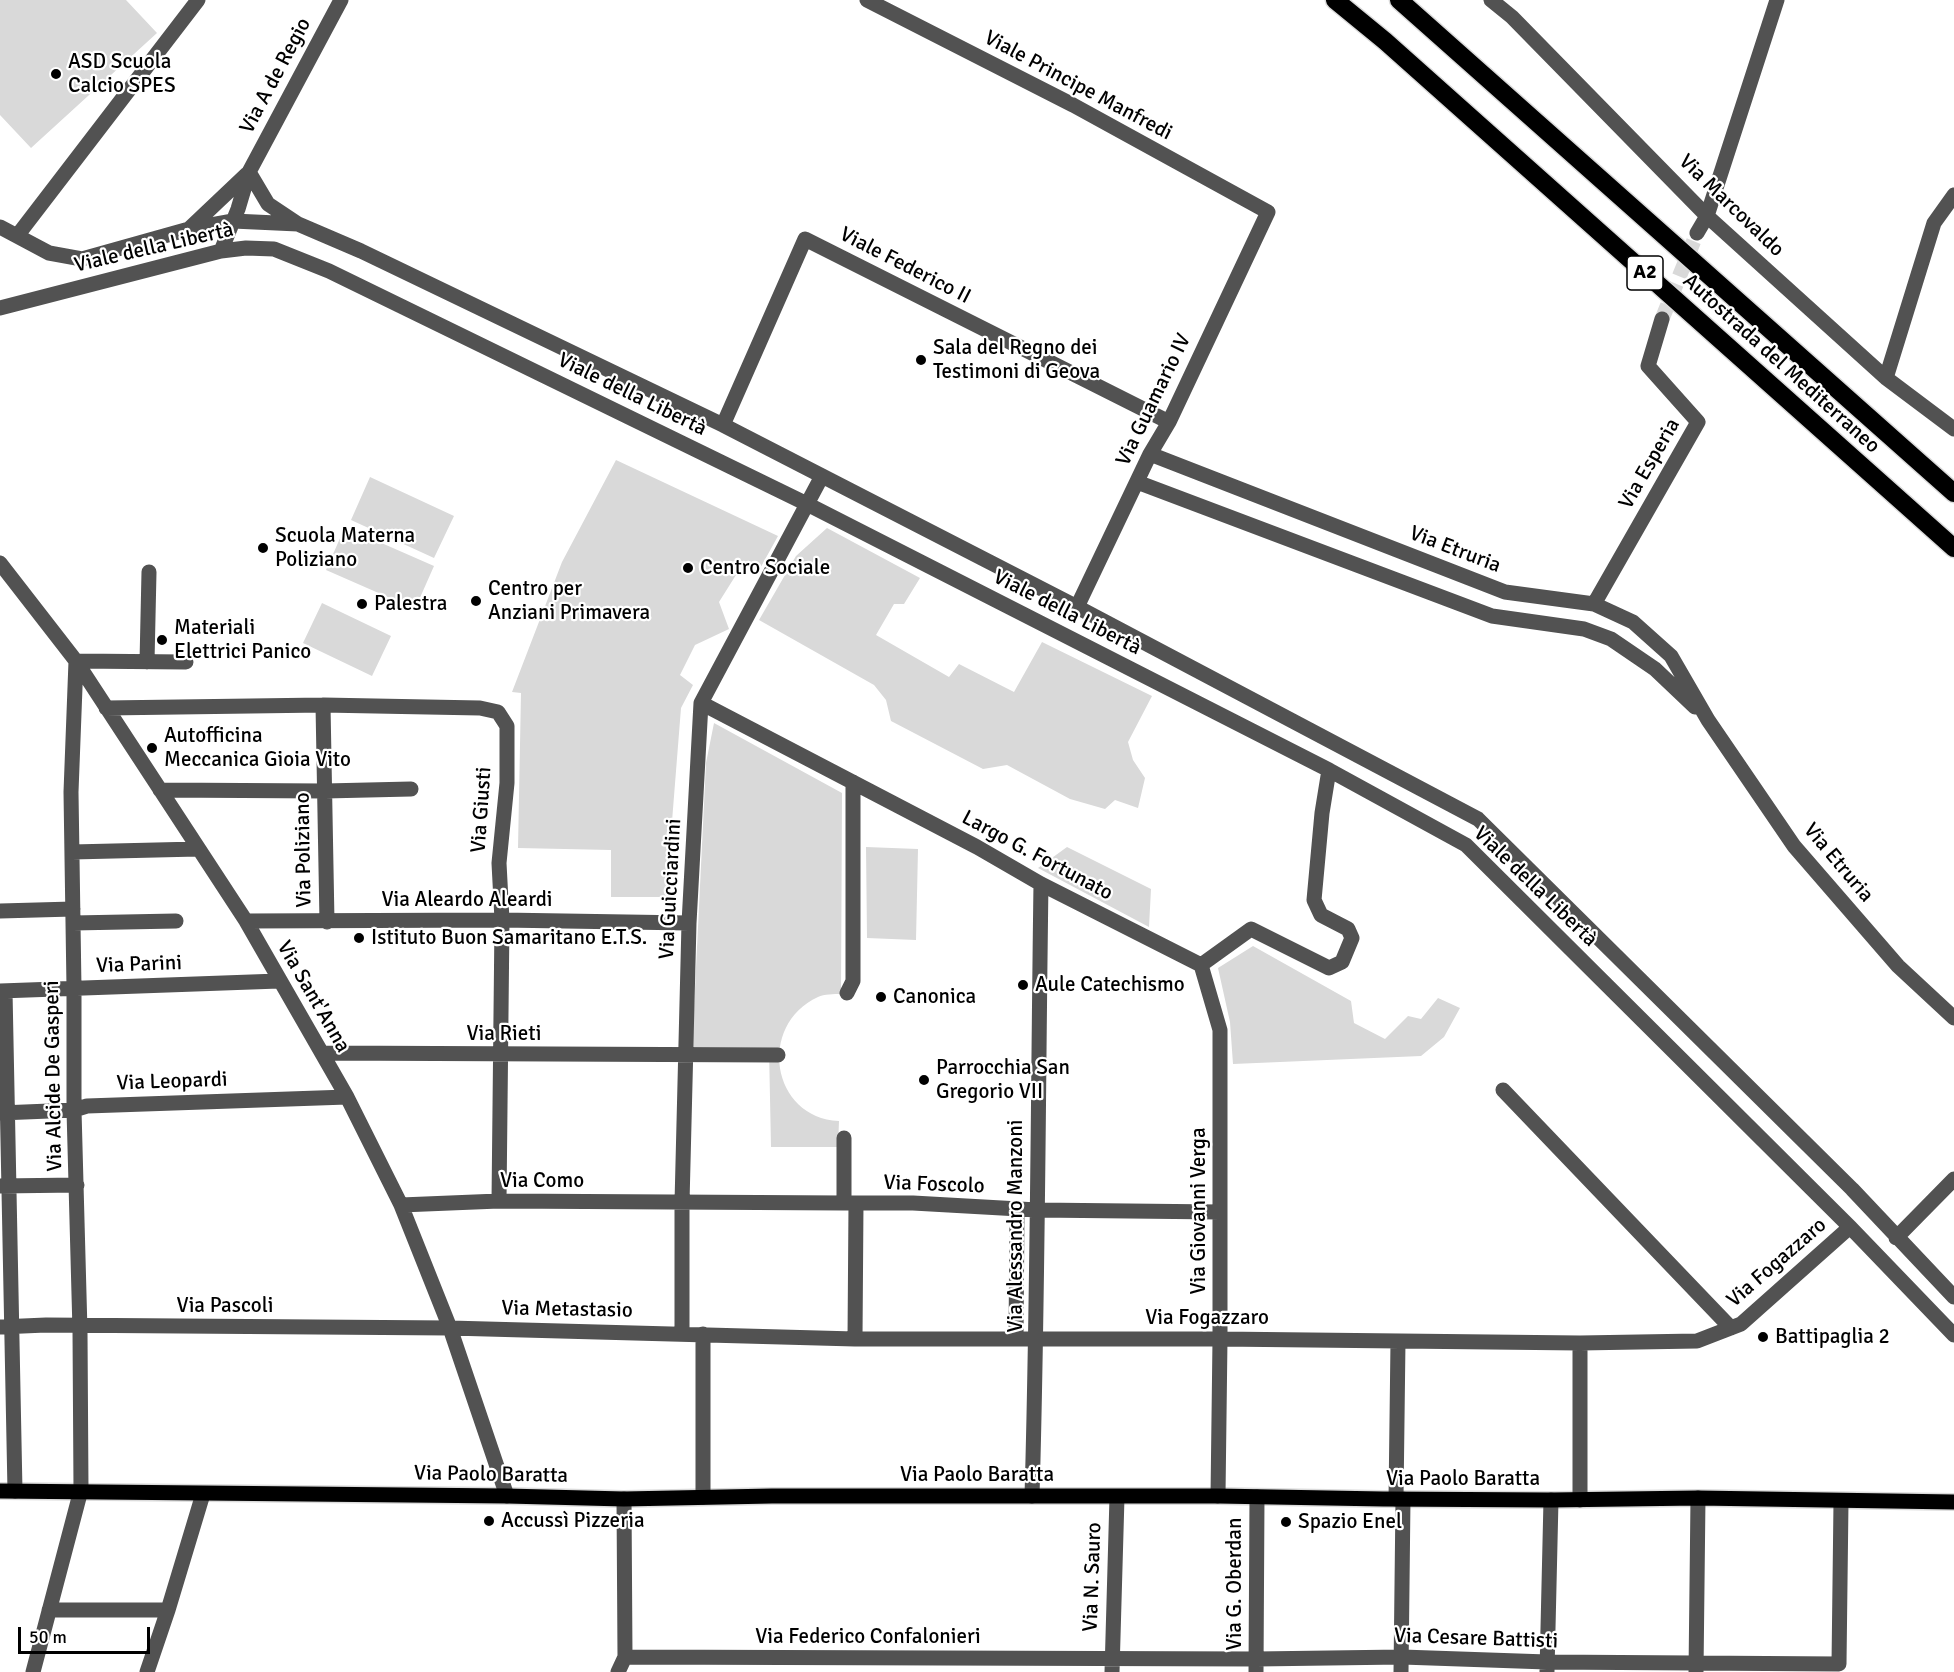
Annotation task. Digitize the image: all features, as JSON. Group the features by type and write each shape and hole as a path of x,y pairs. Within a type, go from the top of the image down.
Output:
{"highway":[{"name":"Autostrada del Mediterraneo","path":"1335,0 1385,41 1954,548"},
{"name":"Autostrada del Mediterraneo","path":"1399,0 1954,494"}],"main road":[{"name":"Via Paolo Baratta","path":"7,1491 81,1490 203,1494 624,1499 1218,1496 1551,1500 1698,1498 1954,1502"}],"street":[{"path":"17,236 198,0"},
{"name":"Viale Principe Manfredi","path":"867,0 1073,105 1268,212"},
{"name":"Via Marcovaldo","path":"1491,0 1512,17 1707,216 1886,378 1954,429"},
{"path":"1697,233 1707,216 1777,0"},
{"name":"Via A de Regio","path":"221,250 249,172 339,1"},
{"path":"249,172 268,204 298,224"},
{"name":"Via A de Regio","path":"189,229 249,172"},
{"path":"1886,378 1934,223 1954,195"},
{"name":"Via Guamario IV","path":"1077,607 1150,454 1169,422 1268,212"},
{"name":"Viale della Libertà","path":"0,227 48,253 82,259 189,229 233,221 298,224 361,251 723,425 1077,607 1478,819 1852,1189 1954,1297"},
{"name":"Viale Federico II","path":"723,425 805,239 1169,422"},
{"name":"Viale della Libertà","path":"0,308 221,250 274,249 329,270 807,504 1329,770 1466,845 1850,1227 1954,1335"},
{"name":"Via Esperia","path":"1594,604 1698,422 1648,366 1662,319"},
{"name":"Via Etruria","path":"1150,454 1504,592 1594,604 1634,622 1671,656 1708,720 1794,846 1898,966 1954,1018"},
{"name":"Via Guicciardini","path":"682,1333 682,1203 689,923 701,703 822,476"},
{"name":"Via Etruria","path":"1137,482 1492,616 1584,629 1611,639 1655,669 1708,720"},
{"name":"Via Sant'Anna","path":"0,563 76,661 246,921 347,1096 401,1205 450,1328 507,1496"},
{"path":"147,662 149,572"},
{"path":"76,661 186,662"},
{"name":"Via Alcide De Gasperi","path":"33,1672 81,1490 71,792 76,661"},
{"name":"Largo G. Fortunato","path":"701,703 977,847 1041,884 1201,965"},
{"name":"Via Giusti","path":"106,708 323,705 480,708 498,712 507,726 507,783 499,862 502,920 499,1201"},
{"name":"Via Poliziano","path":"323,705 327,922"},
{"path":"1201,965 1251,929 1329,968 1342,962 1352,938 1348,929 1321,915 1314,900 1322,813 1329,770"},
{"path":"847,993 853,981 853,782"},
{"path":"159,790 411,789"},
{"path":"72,852 198,849"},
{"name":"Via Alessandro Manzoni","path":"1032,1496 1037,1339 1041,884"},
{"path":"0,911 176,921"},
{"name":"Via Aleardo Aleardi","path":"246,921 502,920 689,923"},
{"name":"Via Giovanni Verga","path":"1201,965 1220,1030 1218,1496"},
{"name":"Via Parini","path":"3,991 279,981"},
{"path":"3,991 7,1491"},
{"name":"Via Rieti","path":"322,1053 778,1055"},
{"name":"Via Fogazzaro","path":"1503,1090 1731,1328"},
{"name":"Via Leopardi","path":"3,1113 74,1110 87,1106 347,1096"},
{"path":"844,1138 850,1203 855,1339"},
{"path":"1896,1238 1954,1179"},
{"path":"5,1186 76,1185"},
{"name":"Via Como","path":"401,1205 499,1201 682,1203"},
{"name":"Via Foscolo","path":"682,1203 913,1203 1037,1210 1220,1212"},
{"path":"1016,1339 1017,1209"},
{"name":"Via Fogazzaro","path":"682,1333 703,1339 1220,1339 1580,1343 1697,1341 1741,1324 1850,1227"},
{"name":"Via Pascoli","path":"6,1327 450,1328"},
{"name":"Via Metastasio","path":"450,1328 682,1333"},
{"path":"703,1339 703,1497"},
{"path":"1398,1341 1401,1664"},
{"path":"1580,1343 1580,1500"},
{"path":"147,1672 203,1494"},
{"name":"Via N. Sauro","path":"1112,1665 1117,1497"},
{"name":"Via G. Oberdan","path":"1256,1665 1257,1497"},
{"path":"1696,1667 1698,1498"},
{"path":"618,1672 625,1657 624,1499"},
{"path":"1547,1667 1551,1500"},
{"name":"Via Cesare Battisti","path":"1112,1665 1401,1664 1696,1667 1839,1664 1841,1502"},
{"path":"49,1610 168,1610"},
{"name":"Via Federico Confalonieri","path":"625,1657 1112,1665"}],"shaded area":[{"name":"ASD Scuola Calcio SPES","path":"0,0 126,0 157,33 31,148 0,115"},
{"path":"616,460 778,536 757,574 741,567 719,602 729,629 695,645 680,675 693,685 681,708 666,897 611,897 611,850 518,848 521,693 512,692 562,562"},
{"path":"370,477 454,516 434,558 351,520"},
{"path":"345,527 434,566 415,609 326,570"},
{"path":"827,528 920,578 904,604 894,604 876,635 949,677 959,664 1014,692 1042,642 1152,696 1128,742 1133,760 1145,778 1138,808 1115,800 1105,809 1070,799 1007,765 983,769 891,721 886,700 874,685 759,620 796,556"},
{"path":"322,603 391,636 372,676 303,643"},
{"path":"714,723 842,793 841,994 820,996 799,1010 786,1028 780,1048 780,1068 786,1088 798,1104 816,1116 839,1121 838,1147 771,1147 769,1049 692,1050 706,763"},
{"path":"866,847 918,849 916,940 867,938"},
{"path":"1067,847 1151,889 1149,927 1038,868"},
{"path":"1253,946 1351,1001 1354,1023 1385,1039 1408,1016 1421,1019 1438,998 1460,1008 1444,1037 1421,1056 1233,1064 1230,1022 1218,968"}],"tunnel":[{"path":"1662,319 1697,233"}],"place":[{"name":"ASD Scuola Calcio SPES","path":"56,74"},
{"name":"Sala del Regno dei Testimoni di Geova","path":"921,360"},
{"name":"Scuola Materna Poliziano","path":"263,548"},
{"name":"Centro Sociale","path":"688,568"},
{"name":"Centro per Anziani Primavera","path":"476,601"},
{"name":"Palestra","path":"362,604"},
{"name":"Materiali Elettrici Panico","path":"162,640"},
{"name":"Autofficina Meccanica Gioia Vito","path":"152,748"},
{"name":"Istituto Buon Samaritano E.T.S.","path":"359,938"},
{"name":"Aule Catechismo","path":"1023,985"},
{"name":"Canonica","path":"881,997"},
{"name":"Parrocchia San Gregorio VII","path":"924,1080"},
{"name":"Battipaglia 2","path":"1763,1337"},
{"name":"Accussì Pizzeria","path":"489,1521"},
{"name":"Spazio Enel","path":"1286,1522"}]}
